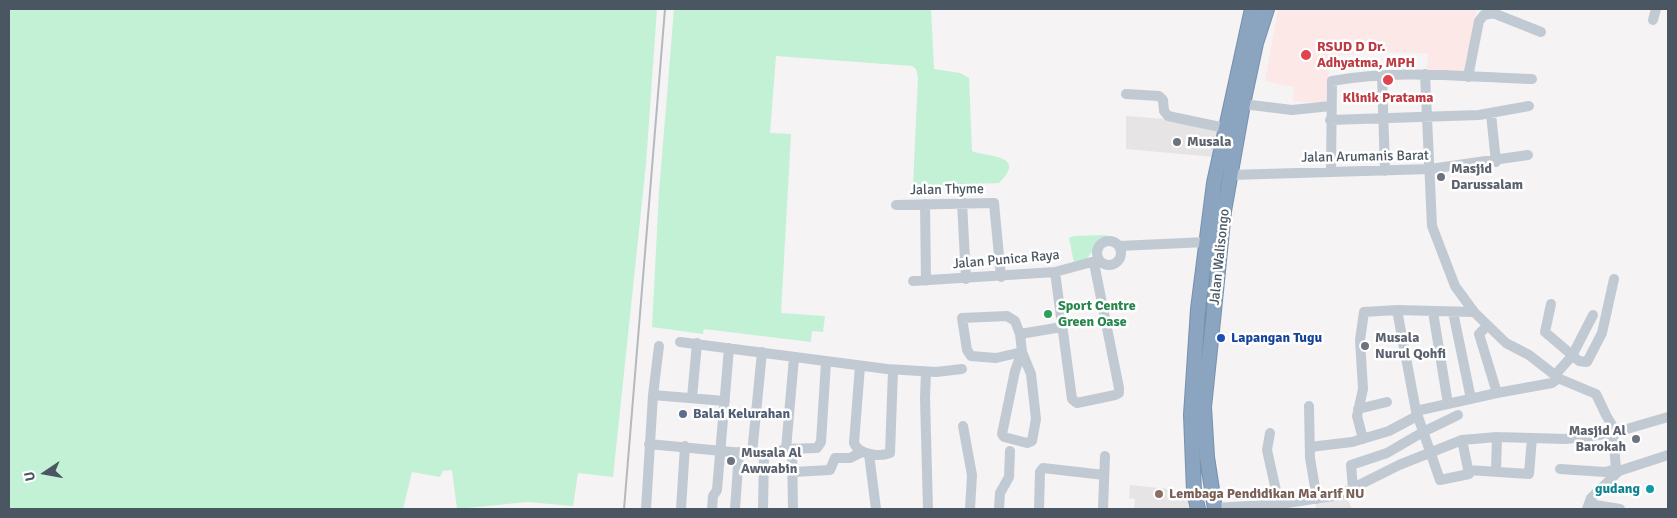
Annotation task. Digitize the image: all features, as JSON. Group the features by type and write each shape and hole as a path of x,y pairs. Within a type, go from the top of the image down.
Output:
{"highway":[{"name":"Jalan Walisongo","path":"1198,509 1194,491 1190,416 1198,310 1206,242 1225,128 1252,9"},
{"name":"Jalan Walisongo","path":"1215,508 1204,407 1224,212 1242,104 1256,43 1267,9"},
{"path":"1198,310 1214,311"}],"street":[{"path":"1652,20 1656,9"},
{"path":"1468,77 1479,21 1484,15 1494,11 1541,32"},
{"path":"1425,74 1433,232 1455,286 1474,312 1506,343 1528,355 1557,377 1596,394 1615,432 1616,469 1605,472 1560,469"},
{"path":"1331,172 1330,120 1332,83 1334,80 1382,75 1425,74 1532,79"},
{"path":"1382,75 1385,170"},
{"path":"1126,94 1159,96 1163,100 1164,111 1168,116 1225,128"},
{"path":"1242,104 1292,110 1331,106"},
{"path":"1330,120 1491,114 1529,106"},
{"path":"1491,114 1496,162"},
{"name":"Jalan Arumanis Barat","path":"1231,175 1430,169 1496,162 1528,155"},
{"path":"962,202 966,279"},
{"name":"Jalan Thyme","path":"896,204 994,203 1002,277"},
{"path":"925,204 926,281"},
{"path":"1055,272 1072,399 1077,403 1119,393 1097,261 1098,251 1103,243 1112,241 1119,246 1206,242"},
{"path":"1097,261 1107,264 1116,263 1121,255 1119,246"},
{"name":"Jalan Punica Raya","path":"913,281 1002,277 1055,272 1097,261"},
{"path":"1551,304 1545,332 1572,356 1582,363 1587,362 1602,333 1614,280"},
{"path":"1363,439 1357,416 1363,389 1360,340 1364,312 1397,310 1474,312"},
{"path":"1397,310 1416,413 1440,480 1468,475 1462,440"},
{"path":"1433,312 1448,404"},
{"path":"1453,312 1471,398"},
{"path":"1310,447 1352,442 1389,431 1416,413 1448,404 1552,383 1572,356 1593,315"},
{"path":"1022,352 996,358 971,356 967,350 962,318 1007,316 1015,321 1021,336 1022,352 1031,374 1036,418 1032,441 1027,443 1002,434 1015,371 1022,352"},
{"path":"1487,326 1479,334 1496,394"},
{"path":"1021,336 1062,329"},
{"path":"680,342 893,370 940,372 962,369"},
{"path":"692,398 697,343"},
{"path":"646,509 649,444 659,346"},
{"path":"712,509 720,450 729,348"},
{"path":"752,454 762,352"},
{"path":"793,509 793,472 789,449 794,358"},
{"path":"649,444 764,455 789,449 820,447 826,362"},
{"path":"860,366 854,443 866,453 876,509"},
{"path":"793,472 830,470 835,458 850,458 866,453 890,454 893,370"},
{"path":"926,372 928,509"},
{"path":"653,395 725,401"},
{"path":"1358,409 1387,402"},
{"path":"1309,406 1310,447 1317,499"},
{"path":"1353,490 1351,465 1387,453 1423,432 1458,415"},
{"path":"1215,508 1279,504 1339,496 1431,451 1462,440 1497,437 1566,440 1615,432 1668,418"},
{"path":"963,426 972,475 970,509"},
{"path":"1270,433 1267,450 1279,504"},
{"path":"1496,470 1497,437"},
{"path":"1468,470 1496,470 1529,474 1532,438"},
{"path":"681,509 685,446"},
{"path":"999,509 1000,493 1009,477 1010,451"},
{"path":"735,509 739,452"},
{"path":"763,509 764,455"},
{"path":"1620,509 1588,506 1591,498 1619,471 1668,455"},
{"path":"1103,509 1105,456"},
{"path":"1039,509 1040,472 1043,468 1104,476"}],"shaded area":[{"name":"RSUD D Dr. Adhyatma, MPH","path":"1278,9 1476,9 1465,74 1427,70 1428,53 1366,52 1330,57 1326,103 1293,101 1294,87 1265,81"},
{"path":"1126,116 1165,119 1220,129 1214,157 1126,149"},
{"name":"Lembaga Pendidikan Ma'arif NU","path":"1130,485 1188,491 1190,509 1134,509 1135,499 1129,498"},
{"path":"1346,496 1352,509 1316,509 1315,502"}],"green space":[{"path":"9,9 657,9 646,164 613,477 578,473 573,506 527,502 457,509 452,470 443,471 440,477 412,472 403,509 9,509"},
{"path":"674,9 931,9 934,69 960,73 969,78 972,151 1002,158 1009,167 1007,174 999,183 913,186 918,77 916,69 912,66 776,56 770,133 791,134 781,313 825,316 823,332 812,331 811,342 704,329 703,334 652,327 659,192"},
{"path":"1105,235 1113,237 1099,243 1084,262 1074,263 1069,238 1073,236"}],"railway":[{"path":"624,509 665,9"}],"place":[{"name":"RSUD D Dr. Adhyatma, MPH","path":"1306,55"},
{"name":"Klinik Pratama","path":"1388,80"},
{"name":"Musala","path":"1177,142"},
{"name":"Masjid Darussalam","path":"1441,177"},
{"name":"Sport Centre Green Oase","path":"1048,314"},
{"name":"Lapangan Tugu","path":"1221,338"},
{"name":"Musala Nurul Qohfi","path":"1365,346"},
{"name":"Balai Kelurahan","path":"683,414"},
{"name":"Masjid Al Barokah","path":"1636,439"},
{"name":"Musala Al Awwabin","path":"731,461"},
{"name":"gudang","path":"1650,489"},
{"name":"Lembaga Pendidikan Ma'arif NU","path":"1159,494"}]}
